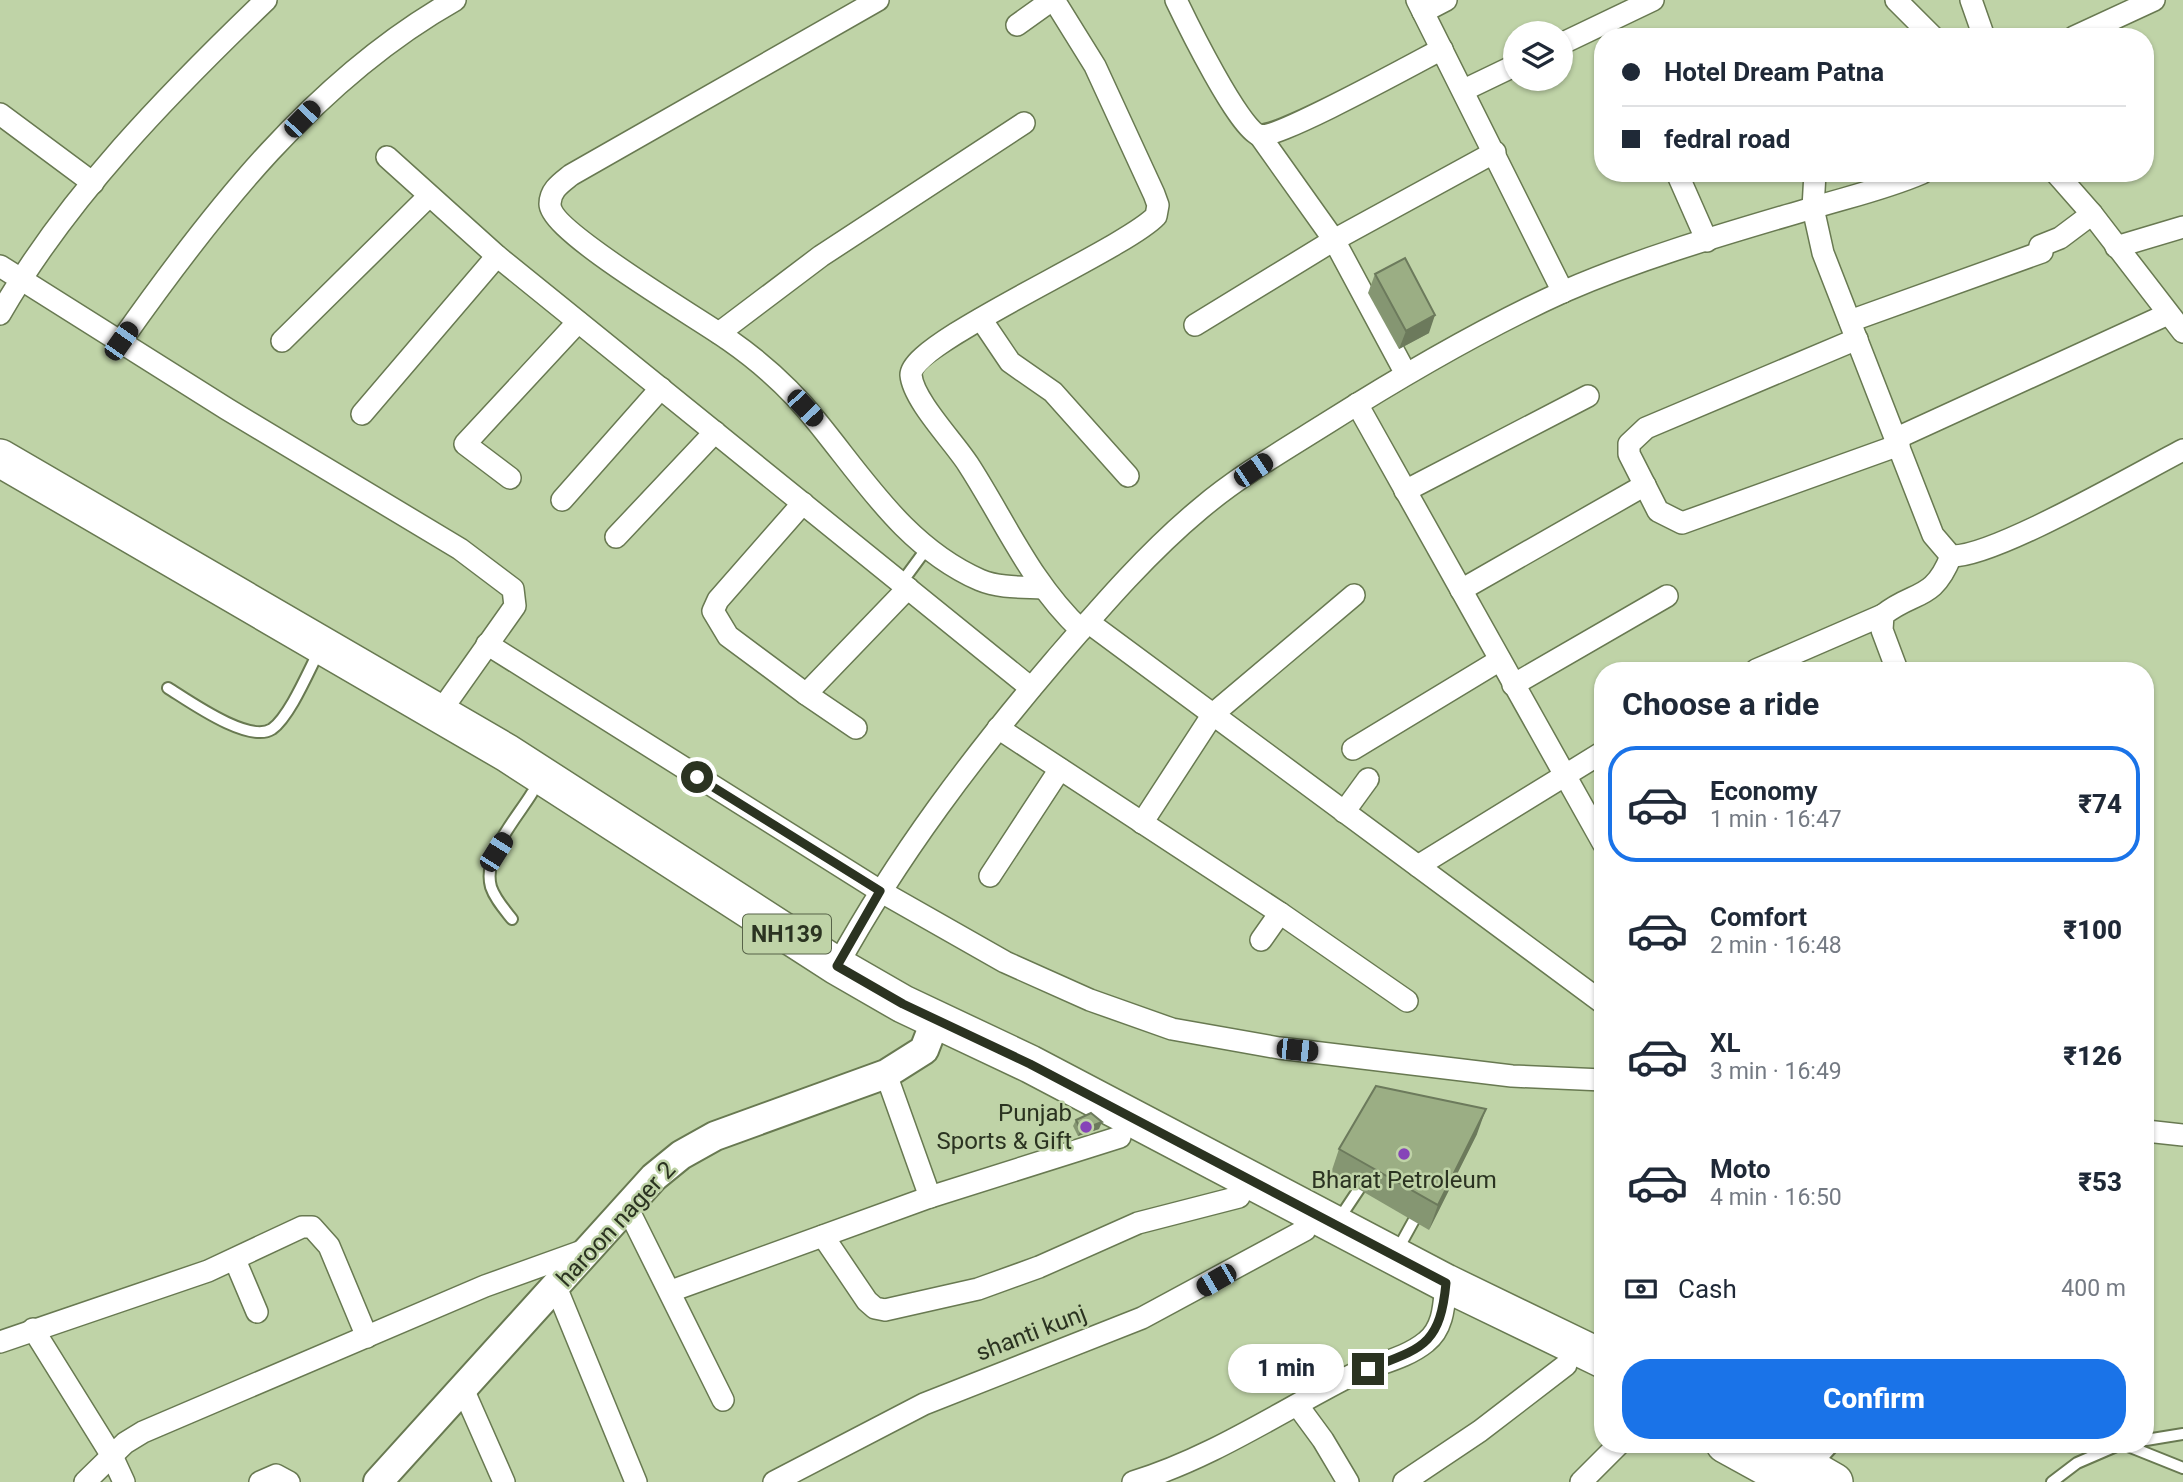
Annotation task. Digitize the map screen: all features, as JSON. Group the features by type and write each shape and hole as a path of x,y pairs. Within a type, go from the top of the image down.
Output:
{"highway":[{"name":"NH139","path":"0,458 318,653 827,984 933,1030 1041,1070 1445,1294 1566,1365 1594,1377"},
{"name":"NH139","path":"0,482 318,653 440,712 588,802 933,1030 1021,1083 1239,1197 1394,1255 1445,1294 1594,1355"},
{"path":"1759,1453 1819,1469"},
{"path":"1786,1453 1819,1469"}],"street":[{"path":"0,314 20,278 93,183 267,0"},
{"path":"121,341 204,228 289,133 365,62 399,35 455,0"},
{"path":"878,0 599,158 554,189 550,202 552,215 564,228 763,366 817,421 878,501 927,548 981,581 1008,587 1042,588"},
{"path":"1017,25 1053,0 1095,66 1154,194 1158,205 1156,216 1130,237 981,319 921,357 912,367 911,377 916,391 968,465 1042,588 1084,626 1213,714 1594,996"},
{"path":"1175,0 1232,103 1252,131 1260,136 1334,240 1406,374"},
{"path":"1446,0 1420,6 1563,292"},
{"path":"1594,28 1653,0"},
{"path":"1896,0 1924,28"},
{"path":"1971,0 1981,28"},
{"path":"2093,28 2154,0"},
{"path":"1573,38 1594,28"},
{"path":"1260,136 1272,135 1306,119 1442,49"},
{"path":"1464,90 1503,71"},
{"path":"0,114 93,183"},
{"path":"719,333 839,244 1024,122"},
{"path":"1195,325 1334,240 1495,152"},
{"path":"387,157 428,197 497,256 1031,688"},
{"path":"1681,182 1707,241"},
{"path":"1814,182 1813,208 1823,253 1933,535 1942,549 1951,556 1964,557 2000,543 2183,450"},
{"path":"837,966 880,891 939,803 998,728 1084,626 1199,510 1233,483 1406,374 1563,292 1707,241 1900,182"},
{"path":"2064,182 2092,214 2183,332"},
{"path":"282,341 428,197"},
{"path":"2092,214 2041,249 1854,330 1646,428 1629,444 1629,454 1658,511 1682,523 1898,442 2168,314"},
{"path":"2116,247 2183,227"},
{"path":"362,414 497,256"},
{"path":"0,266 460,549 513,589 515,606 440,712"},
{"path":"981,319 1010,362 1054,392 1128,476"},
{"path":"510,478 466,444 578,322"},
{"path":"562,500 661,388"},
{"path":"1405,491 1588,397"},
{"path":"1357,404 1594,828"},
{"path":"617,537 715,432"},
{"path":"1461,590 1645,485"},
{"path":"803,503 718,600 713,611 728,636 856,728"},
{"path":"1792,662 1932,588 1943,574 1951,556"},
{"path":"806,694 905,585"},
{"path":"1142,823 1213,714 1353,595"},
{"path":"1513,685 1667,596"},
{"path":"1883,615 1882,630 1894,662"},
{"path":"487,644 880,891 1036,977 1172,1029 1279,1048 1443,1069 1594,1079"},
{"path":"1353,749 1500,660"},
{"path":"998,728 1280,913 1407,1001"},
{"path":"1418,866 1594,757"},
{"path":"990,876 1060,769"},
{"path":"1344,812 1368,779"},
{"path":"1261,940 1280,913"},
{"name":"haroon nager 2","path":"378,1482 628,1209 654,1177 681,1155 715,1136 886,1074 924,1050 933,1030"},
{"path":"886,1074 930,1197"},
{"path":"2154,1132 2183,1135"},
{"path":"671,1291 930,1197 1121,1137"},
{"path":"823,1236 867,1301 874,1308 885,1310 978,1289 1039,1267 1138,1223 1239,1197"},
{"path":"628,1209 723,1400"},
{"path":"0,1342 235,1260 289,1232 312,1227 329,1246 367,1337"},
{"name":"shanti kunj","path":"774,1482 924,1404 1142,1318 1321,1227"},
{"path":"85,1482 143,1432 485,1286 593,1247"},
{"path":"235,1260 257,1312"},
{"path":"556,1287 636,1482"},
{"path":"1133,1482 1166,1472 1209,1453 1350,1376 1404,1355 1427,1342 1437,1329 1445,1294"},
{"path":"33,1329 112,1456 124,1482"},
{"path":"1404,1482 1480,1431 1566,1365"},
{"path":"463,1390 504,1482"},
{"path":"1298,1406 1323,1440 1348,1482"},
{"path":"1581,1482 1610,1453"},
{"path":"260,1482 276,1475 289,1482"}],"lane":[{"path":"905,585 927,548"},
{"path":"168,688 230,723 261,733 281,720 318,653"},
{"path":"512,919 496,898 490,884 490,866 532,793"},
{"path":"1321,1227 1365,1180 1373,1177 1382,1180"},
{"path":"1394,1255 1421,1213 1419,1203 1412,1194"},
{"path":"2154,1439 2183,1434"},
{"path":"2052,1482 2077,1463 2101,1453"},
{"path":"2145,1453 2183,1468"}],"building":[{"path":"1405,258 1435,315 1406,331 1375,274"},
{"name":"Bharat Petroleum","path":"1376,1086 1486,1109 1438,1205 1339,1149"},
{"path":"1091,1113 1102,1122 1081,1130 1076,1120"}],"place":[{"name":"Punjab Sports & Gift","path":"1086,1127"},
{"name":"Bharat Petroleum","path":"1404,1154"}],"route":[{"path":"697,777 880,891 837,966 903,1004 1030,1064 1446,1283 1442,1317 1427,1342 1404,1355 1368,1369"}]}
